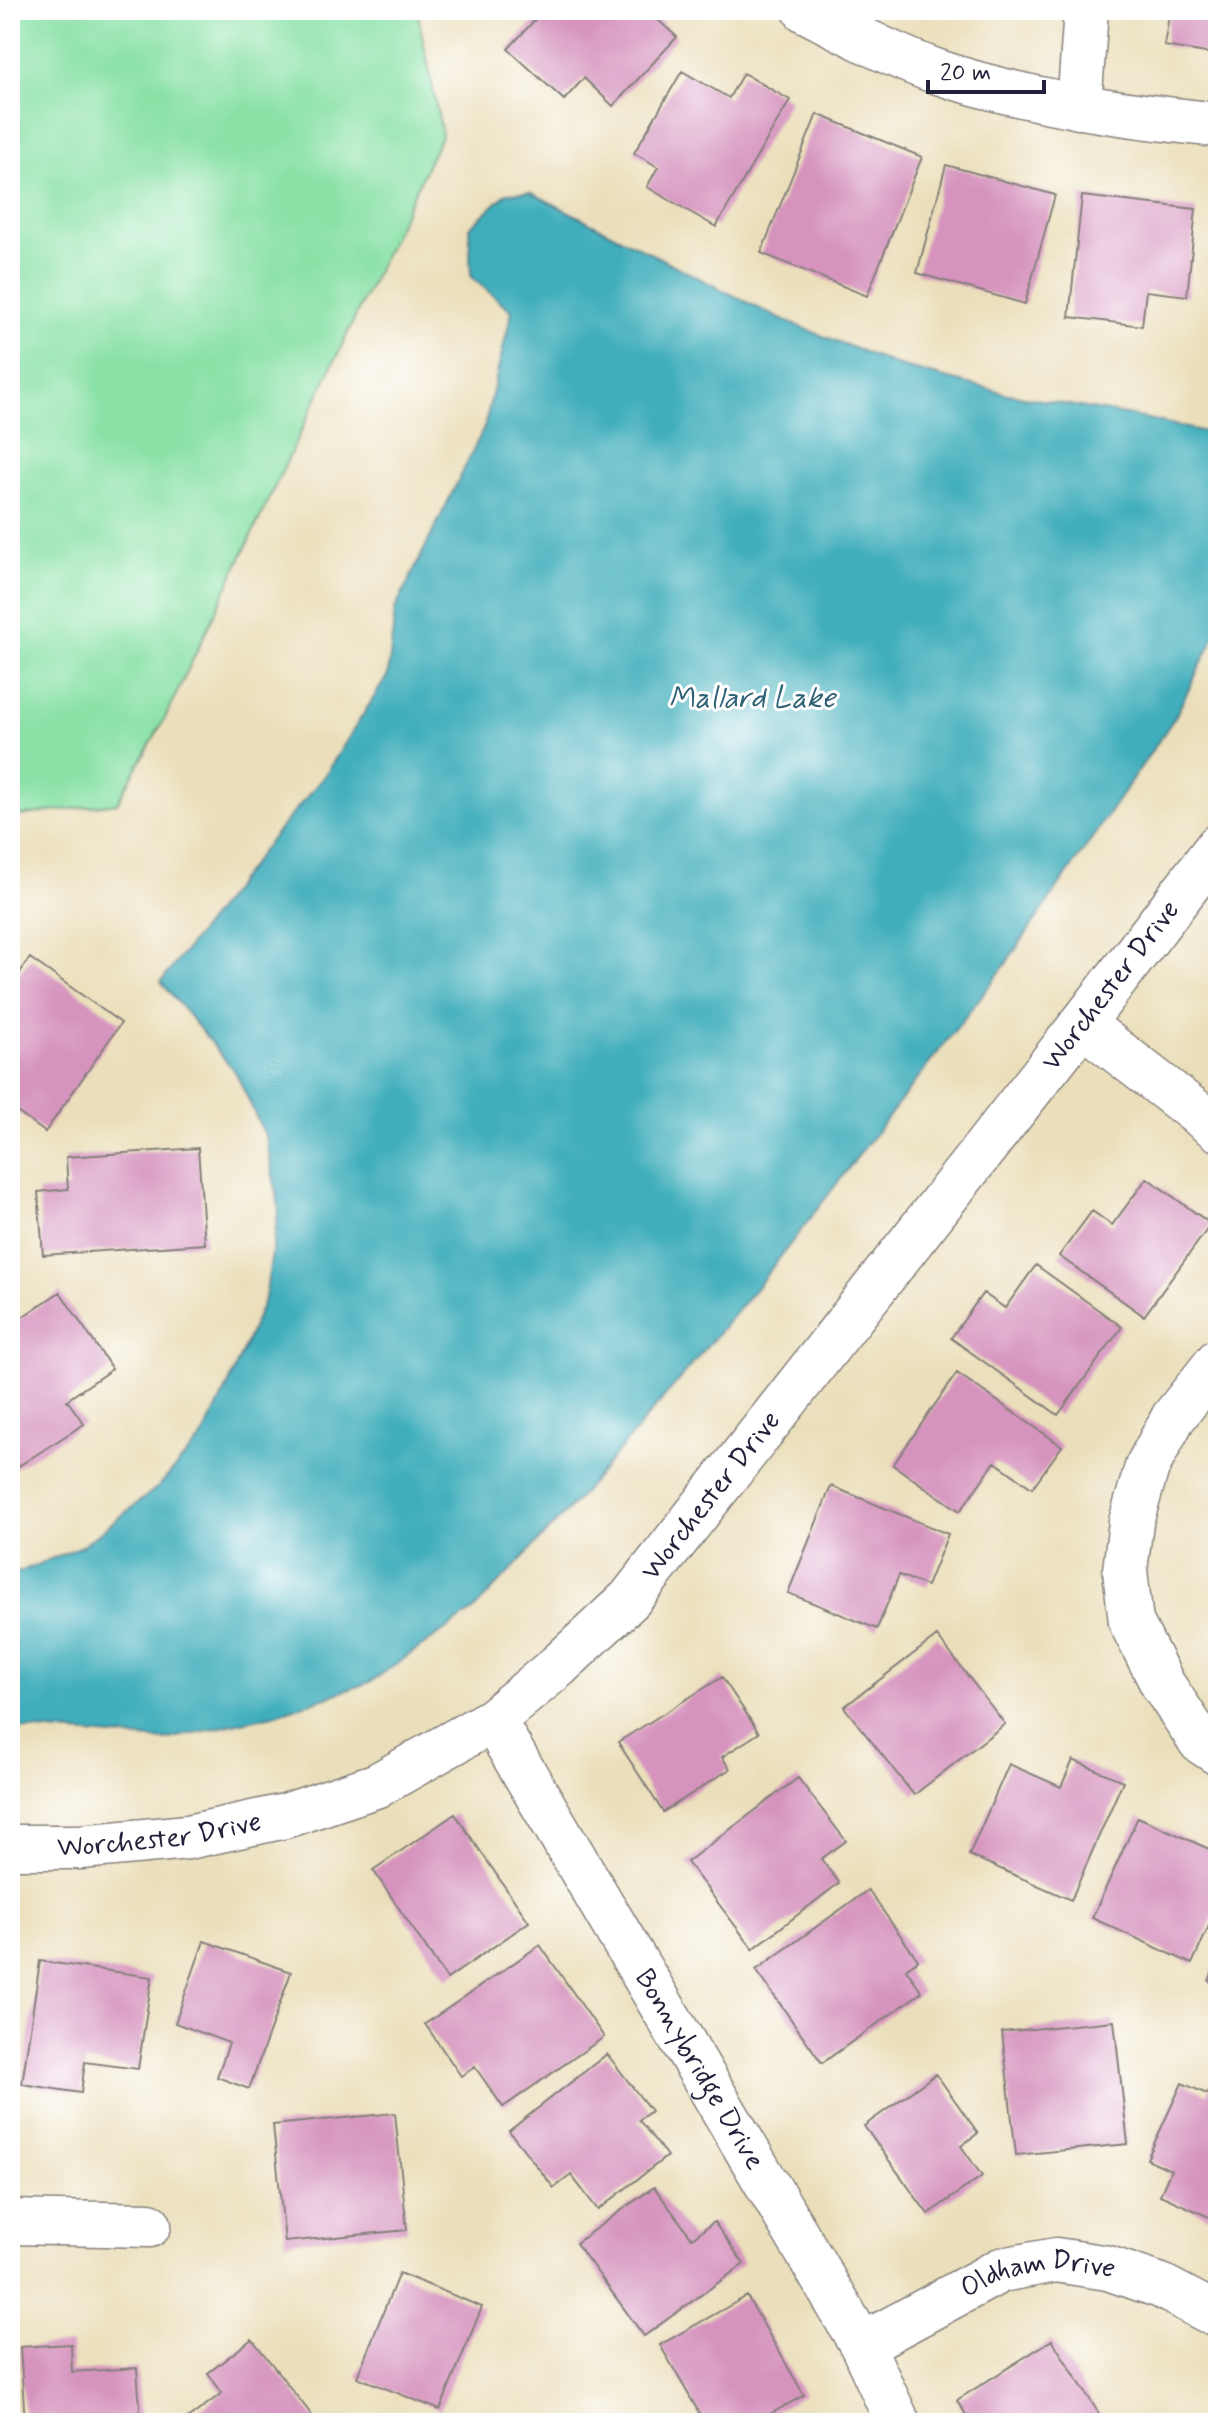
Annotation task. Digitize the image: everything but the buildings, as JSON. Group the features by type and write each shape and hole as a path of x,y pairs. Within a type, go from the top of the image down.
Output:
{"street":[{"path":"805,10 936,71 1011,93 1079,107 1218,125"},
{"path":"1079,107 1086,10"},
{"name":"Worchester Drive","path":"10,1847 81,1847 188,1837 285,1816 378,1785 493,1720 558,1666 630,1599 1218,846"},
{"path":"1082,1024 1218,1129"},
{"path":"1218,1361 1173,1418 1147,1467 1131,1522 1125,1570 1131,1622 1163,1685 1201,1742 1218,1753"},
{"name":"Bonnybridge Drive","path":"493,1720 862,2345 898,2423"},
{"path":"10,2222 149,2225"},
{"name":"Oldham Drive","path":"862,2345 1001,2270 1056,2260 1122,2272 1161,2286 1218,2316"}],"green space":[{"path":"10,10 417,10 442,134 165,718 117,803 10,817"}],"water":[{"name":"Mallard Lake","path":"530,192 778,318 899,366 1008,394 1218,435 1218,630 1175,717 1003,968 757,1287 579,1498 473,1611 370,1682 277,1714 165,1740 10,1728 10,1576 82,1546 158,1487 201,1439 226,1390 265,1298 279,1207 266,1138 236,1073 161,982 325,775 388,675 395,609 484,428 512,311 471,277 469,228 507,193"}]}
